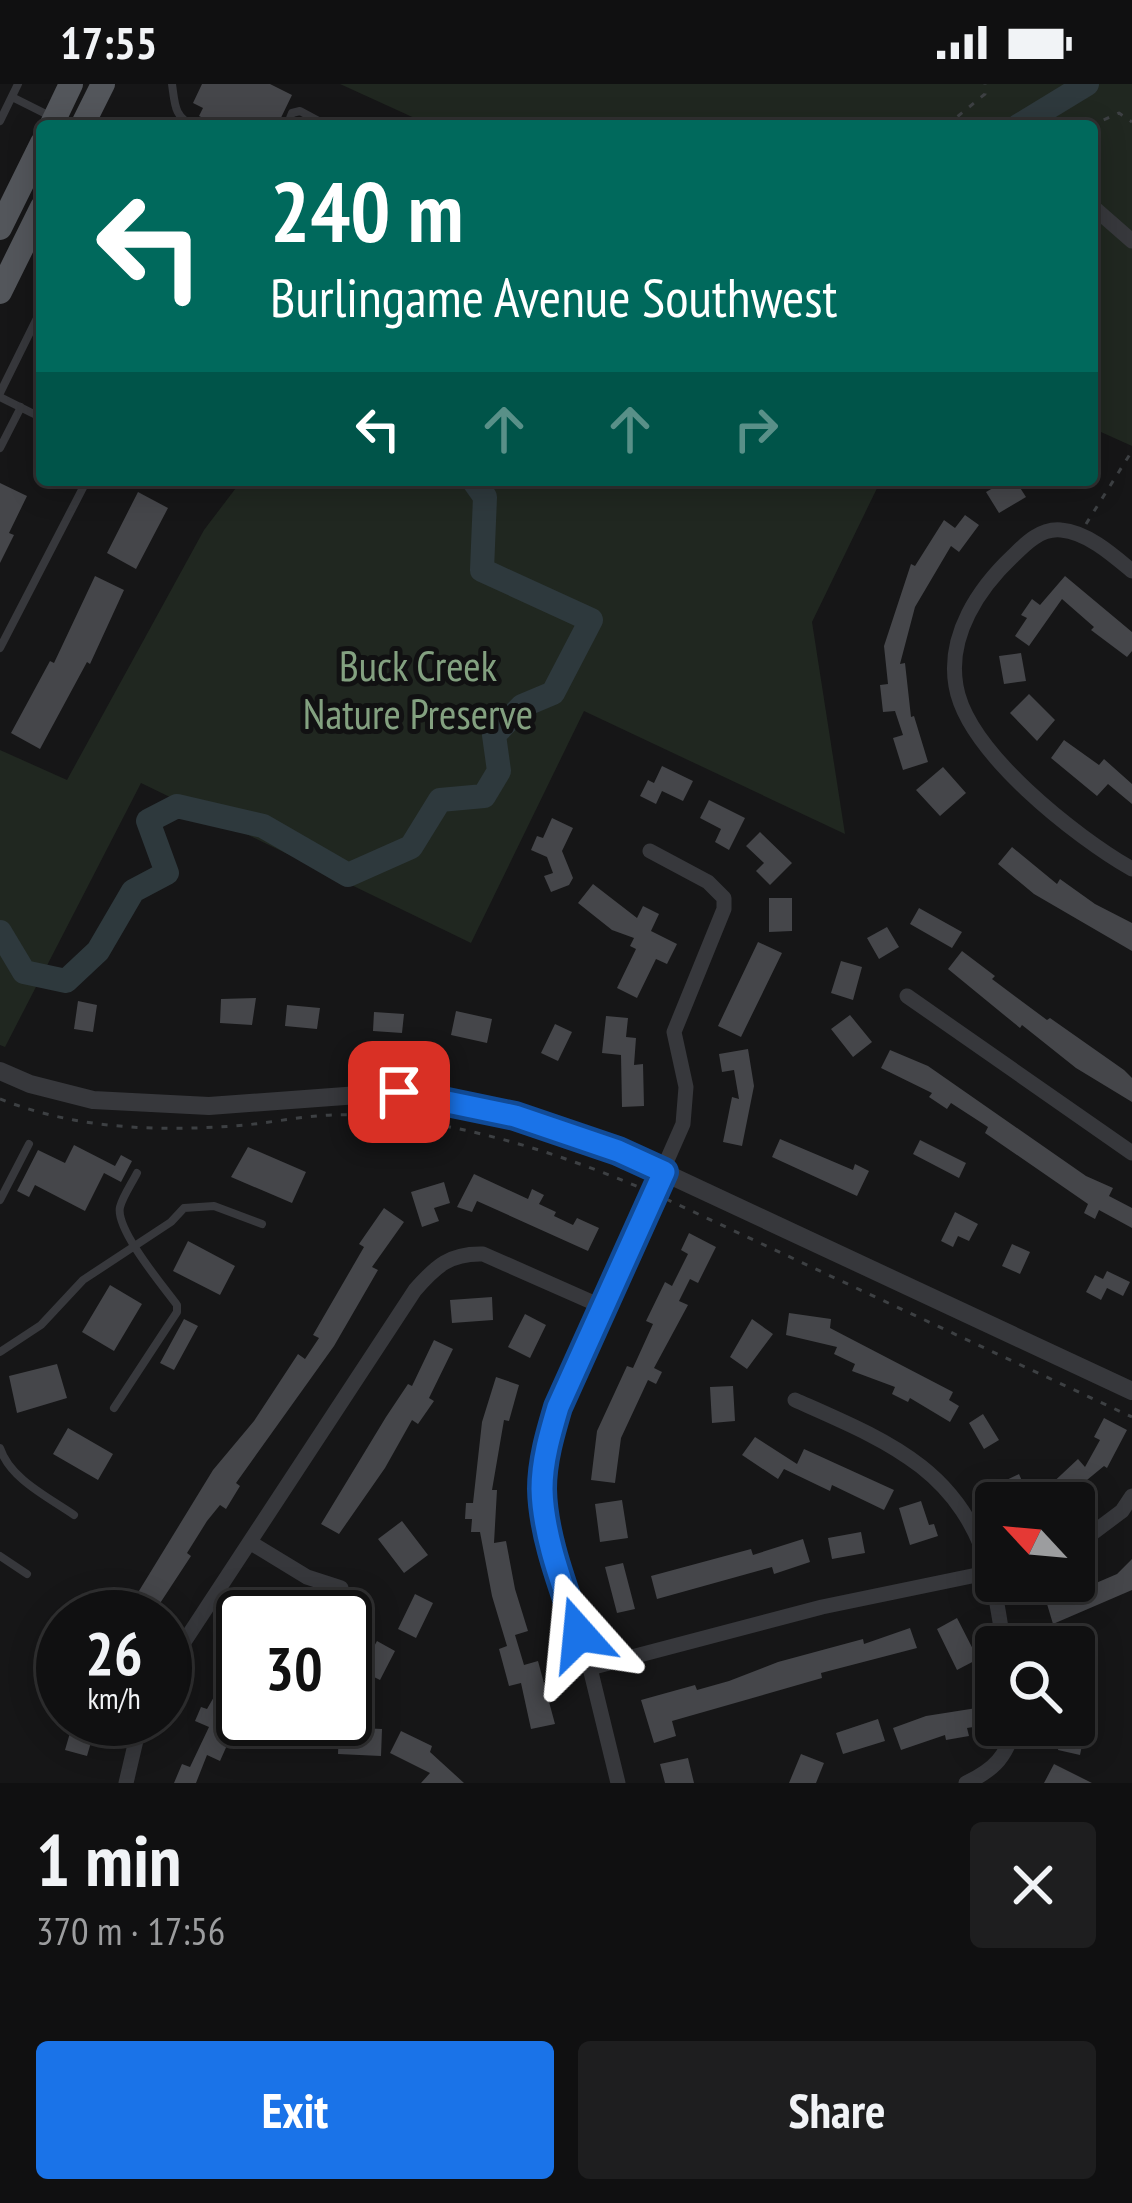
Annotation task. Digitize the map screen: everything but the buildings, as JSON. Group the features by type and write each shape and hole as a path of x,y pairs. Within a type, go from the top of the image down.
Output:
{"main road":[{"path":"54,120 71,84"},
{"path":"85,120 103,84"},
{"path":"0,228 36,155"},
{"path":"0,292 36,219"}],"street":[{"path":"1098,211 1132,241"},
{"path":"1132,571 1080,536 1060,530 1031,538 993,575 974,602 961,632 956,686 981,740 1048,806 1132,869"},
{"path":"618,1783 590,1668 557,1567 542,1492 546,1447 558,1407 683,1124 686,1088 674,1032 721,919 724,898 708,882 650,851"},
{"path":"907,996 1132,1153"},
{"path":"0,1071 93,1100 148,1105 209,1106 399,1092 515,1116 618,1151 1132,1391"},
{"path":"192,1631 415,1289 439,1263 462,1253 483,1253 603,1307"},
{"path":"795,1400 889,1441 934,1473 975,1532"},
{"path":"1095,1531 1132,1496"},
{"path":"251,1543 307,1577 341,1588"},
{"path":"590,1668 822,1607 975,1576"},
{"path":"126,1783 135,1746"},
{"path":"966,1783 990,1772 1008,1746"}],"lane":[{"path":"0,121 18,84"},
{"path":"172,84 181,120"},
{"path":"11,98 50,120"},
{"path":"289,120 292,113 300,111 317,120"},
{"path":"36,320 0,395 36,415"},
{"path":"0,448 21,407"},
{"path":"0,648 4,631 84,486"},
{"path":"0,1200 29,1144"},
{"path":"114,1408 177,1312 177,1305 135,1247 119,1208 137,1173"},
{"path":"0,1352 41,1325 83,1280 171,1222 184,1208 202,1204 262,1224"},
{"path":"0,1448 5,1464 16,1474 74,1515"},
{"path":"0,1556 27,1574"}],"path":[{"path":"953,120 985,94 985,84"},
{"path":"1098,122 1119,113 1132,122"},
{"path":"1080,536 1099,497 1132,451"},
{"path":"0,1099 71,1121 155,1129 355,1115 445,1126 537,1149 655,1194 1132,1417"}],"green space":[{"path":"340,84 1132,84 1132,446 1098,431 1098,120 419,120"},
{"name":"Buck Creek Nature Preserve","path":"237,486 878,486 812,622 845,834 584,711 471,943 141,783 5,1047 0,1045 0,750 67,780 204,530"}],"waterway":[{"path":"1028,120 1087,84"},
{"path":"0,932 24,972 66,981 98,951 133,891 167,873 148,821 177,806 263,826 348,875 411,847 440,800 484,796 499,771 494,735 522,706 553,693 591,620 482,570 485,497 477,486"}],"route":[{"path":"399,1092 515,1116 664,1172 558,1407 546,1447 542,1492 557,1567 579,1634"}]}
